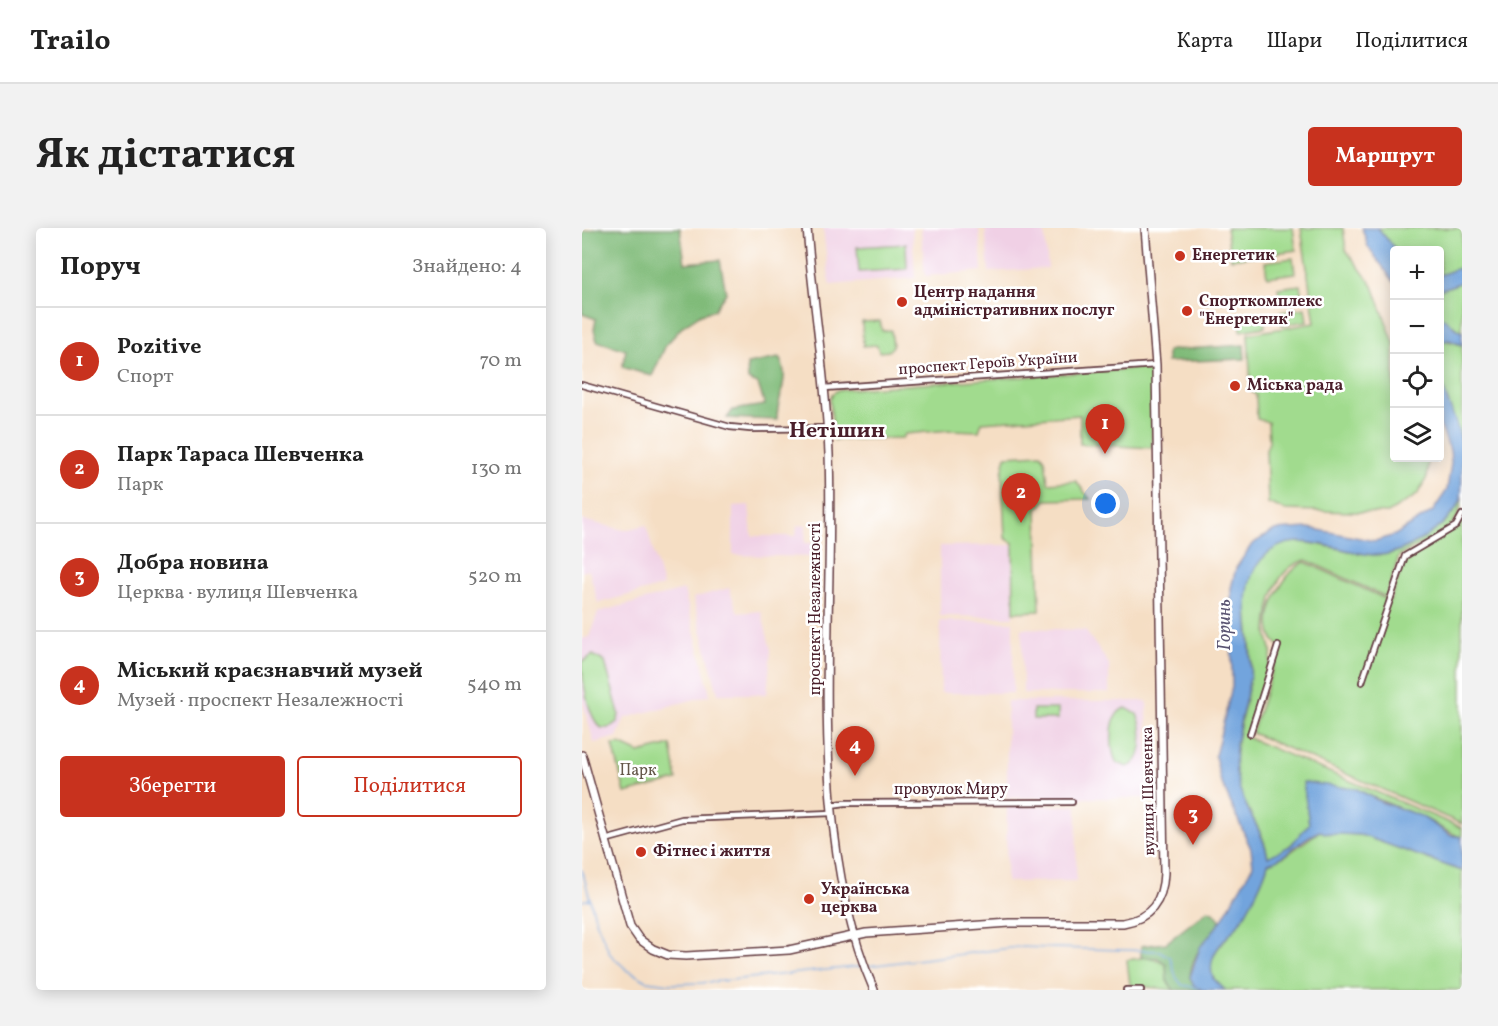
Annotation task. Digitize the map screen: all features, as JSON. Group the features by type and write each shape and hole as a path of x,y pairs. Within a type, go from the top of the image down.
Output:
{"street":[{"name":"проспект Незалежності","path":"807,228 827,428 831,809 852,934 873,987"},
{"name":"вулиця Шевченка","path":"582,755 630,926 645,944 661,953 686,956 789,950 852,934 999,923 1123,923 1147,914 1160,898 1164,873 1156,365 1145,228"},
{"name":"проспект Героїв України","path":"822,388 1156,365"},
{"path":"582,385 730,427 827,428"},
{"path":"1362,682 1405,556 1456,526 1462,515"},
{"path":"1250,734 1278,646"},
{"name":"провулок Миру","path":"605,840 682,819 831,809 845,803 1072,801"},
{"path":"1126,990 1142,990"}],"shaded area":[{"path":"823,228 912,228 915,278 830,285"},
{"path":"921,228 979,228 982,271 925,276"},
{"path":"985,228 1044,228 1048,268 989,272"},
{"path":"749,505 752,536 796,536 797,526 806,525 805,543 813,543 813,557 733,555 733,506"},
{"path":"582,520 624,530 646,525 663,586 598,603 589,570 582,572"},
{"path":"1012,545 1013,617 940,616 940,546"},
{"path":"729,588 738,613 761,611 771,650 767,694 718,694 693,598"},
{"path":"684,590 710,695 625,718 617,737 594,743 582,699 582,639 589,637 598,612"},
{"path":"940,621 1013,622 1013,693 941,693"},
{"path":"1022,628 1085,630 1109,664 1109,693 1023,693"},
{"path":"1007,701 1147,701 1148,798 1007,798"},
{"path":"1007,806 1077,806 1076,881 1006,882"}],"green space":[{"path":"599,228 680,228 685,263 720,260 726,293 714,310 701,314 683,326 666,345 652,376 622,367 626,350 597,341 594,330 596,319 582,314 582,232"},
{"path":"1226,228 1293,228 1296,250 1231,259"},
{"path":"1301,228 1343,228 1346,250 1373,286 1390,332 1390,462 1428,462 1427,477 1417,495 1388,513 1285,510 1268,503 1266,450 1269,442 1268,422 1257,419 1256,395 1251,391 1248,334 1315,323"},
{"path":"1378,228 1462,228 1462,267 1444,274 1444,246 1393,246"},
{"path":"906,244 907,269 859,272 857,247"},
{"path":"1293,258 1295,273 1267,277 1265,262"},
{"path":"1462,282 1462,332 1444,320 1444,289"},
{"path":"1300,285 1302,298 1280,301 1278,288"},
{"path":"1305,308 1307,321 1282,325 1280,312"},
{"path":"1264,315 1265,327 1241,331 1240,319"},
{"path":"880,321 882,331 891,330 893,346 889,351 879,352 877,345 863,346 862,322"},
{"path":"1444,340 1462,345 1462,445 1444,389"},
{"path":"1244,345 1245,359 1167,362 1167,351"},
{"path":"779,358 783,366 784,381 777,420 727,418 733,410 765,405 758,384 748,380 747,364"},
{"path":"1143,368 1152,374 1152,448 1080,444 1080,415 982,422 979,431 950,430 905,434 902,438 834,440 830,401 832,394 838,390"},
{"path":"1041,454 1045,459 1048,483 1076,481 1090,499 1046,500 1037,509 1040,611 1014,612 1013,543 1005,538 1002,473 1006,456"},
{"path":"1462,497 1456,519 1449,527 1399,556 1386,597 1306,560 1287,570 1275,588 1269,610 1267,631 1271,657 1246,737 1462,828 1462,837 1450,833 1425,818 1357,789 1307,808 1309,824 1296,840 1268,858 1262,836 1238,784 1235,759 1251,665 1247,609 1248,587 1260,559 1273,548 1288,543 1304,542 1357,553 1390,554 1412,545 1432,531 1453,511"},
{"path":"1462,519 1462,824 1252,733 1280,646 1273,638 1269,628 1270,615 1273,602 1287,577 1305,562 1390,601 1406,557 1457,527"},
{"path":"593,655 605,662 619,713 618,721 609,728 602,728 597,724 587,698 582,662"},
{"path":"1126,708 1137,714 1142,736 1137,759 1127,767 1116,762 1112,748 1113,723 1120,711"},
{"path":"1033,709 1058,709 1058,719 1033,719"},
{"name":"Парк","path":"620,744 639,753 671,745 677,780 625,793 613,745"},
{"path":"1320,831 1330,834 1364,836 1462,871 1462,990 1225,990 1215,981 1211,972 1214,954 1240,922 1252,902 1268,863 1285,856"},
{"path":"1208,910 1215,913 1221,921 1193,962 1190,979 1202,990 1174,990 1167,981 1166,964 1157,958 1141,957 1141,946 1166,943"},
{"path":"1148,957 1166,964 1167,981 1174,990 1130,985 1127,960"}],"water":[{"path":"1362,228 1378,228 1393,246 1390,246 1390,277 1368,247"},
{"path":"1462,267 1462,282 1444,289 1444,274"},
{"path":"1444,319 1462,332 1462,345 1449,340 1444,341"},
{"path":"1444,391 1462,446 1461,500 1456,510 1437,529 1412,545 1387,554 1376,555 1316,543 1287,543 1273,549 1261,560 1253,572 1247,600 1250,675 1237,739 1235,765 1240,789 1262,837 1268,857 1290,846 1309,824 1303,782 1357,789 1381,802 1421,816 1450,835 1462,837 1462,871 1364,836 1330,834 1320,831 1313,834 1268,863 1247,910 1219,947 1212,961 1213,978 1225,990 1202,990 1193,985 1190,977 1200,947 1221,921 1253,865 1251,849 1220,779 1215,756 1232,687 1231,588 1236,568 1252,544 1275,530 1309,528 1375,541 1395,535 1433,511 1447,490 1451,463 1450,451 1444,435"}],"waterway":[{"path":"582,870 596,921 610,954 627,970 647,981 670,984 701,983 864,966"},
{"path":"582,901 590,899"},
{"path":"868,966 1018,947 1159,951 1170,957 1176,977 1182,985 1198,988"}],"place":[{"name":"Енергетик","path":"1180,256"},
{"name":"Центр надання адміністративних послуг","path":"902,302"},
{"name":"Спорткомплекс \"Енергетик\"","path":"1187,311"},
{"name":"Міська рада","path":"1235,386"},
{"name":"Pozitive","path":"1105,454"},
{"name":"Парк Тараса Шевченка","path":"1021,523"},
{"name":"Міський краєзнавчий музей","path":"855,776"},
{"name":"Добра новина","path":"1193,845"},
{"name":"Фітнес і життя","path":"641,852"},
{"name":"Українська церква","path":"809,899"}],"district":[{"name":"Нетішин","path":"837,431"}],"water label":[{"name":"Горинь","path":"1225,625"}]}
